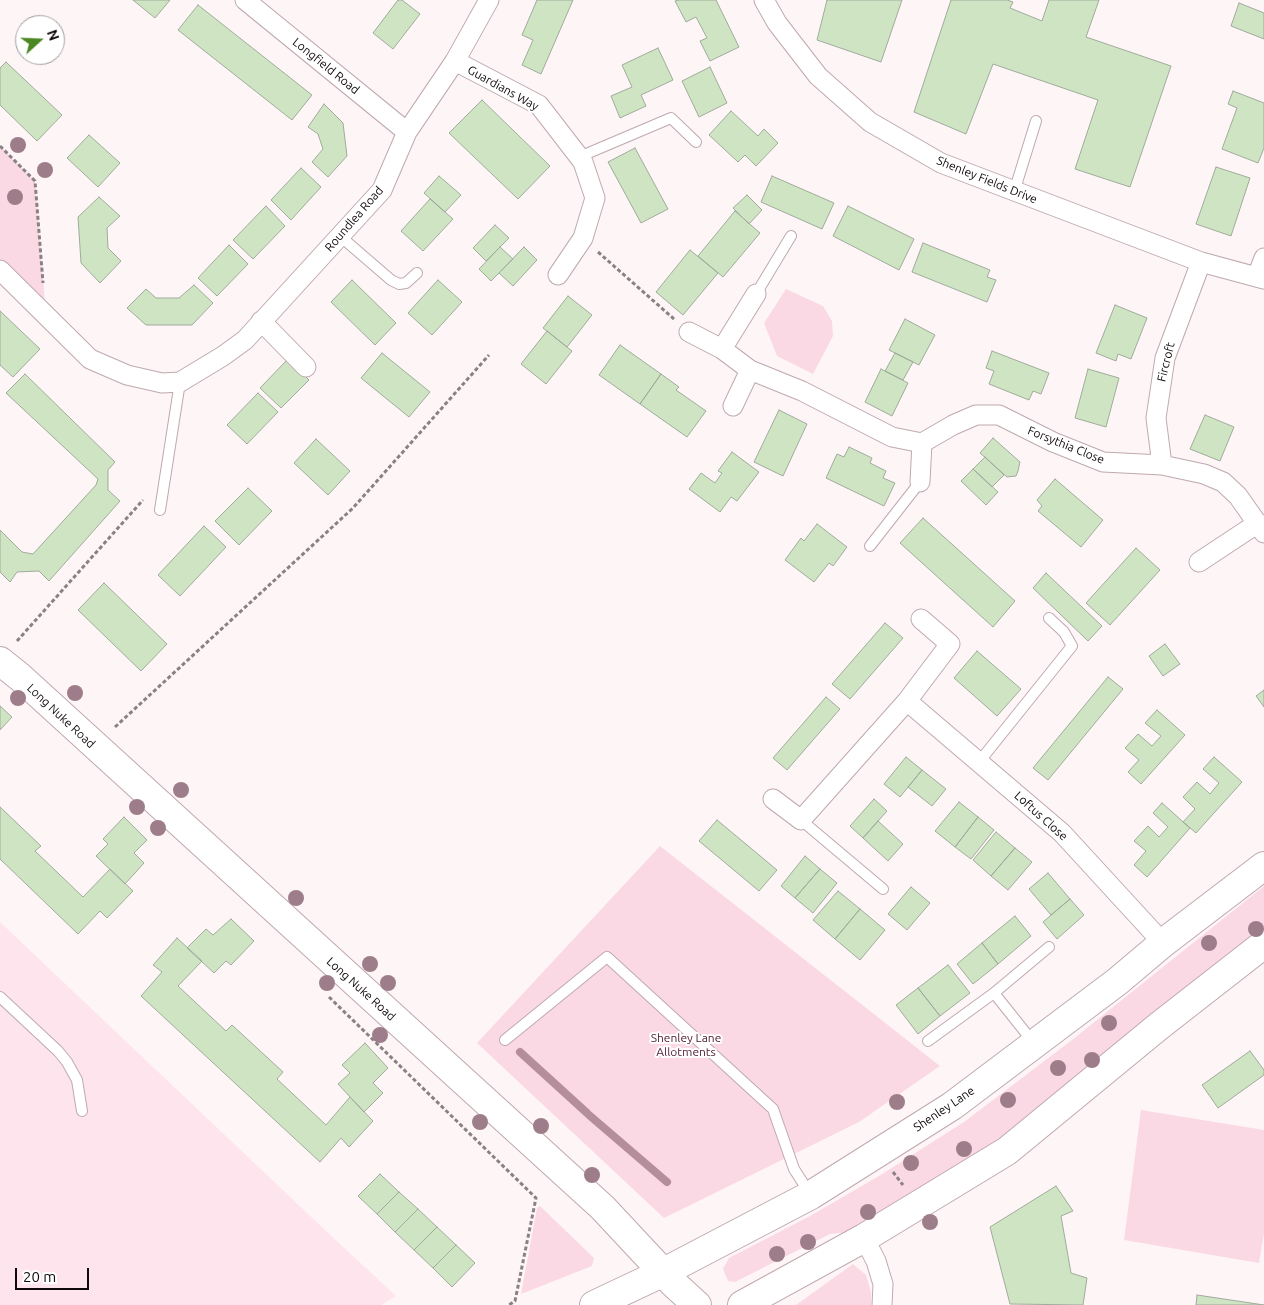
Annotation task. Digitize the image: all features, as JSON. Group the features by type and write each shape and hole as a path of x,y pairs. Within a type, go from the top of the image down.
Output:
{"main road":[{"name":"Long Nuke Road","path":"8,664 95,748 603,1208 697,1305"},
{"name":"Shenley Lane","path":"594,1305 664,1272 811,1195 952,1106 1118,981 1264,866"},
{"path":"742,1305 864,1238 1006,1151 1159,1026 1264,944"}],"street":[{"name":"Longfield Road","path":"245,0 407,132"},
{"name":"Roundlea Road","path":"180,382 224,356 245,340 382,190 407,132 455,61 489,0"},
{"name":"Shenley Fields Drive","path":"764,0 777,23 818,76 870,122 941,164 1201,262 1261,278"},
{"name":"Guardians Way","path":"455,61 539,105 583,162 594,198 583,238 558,275"},
{"path":"1261,278 1264,258"},
{"name":"Fircroft","path":"1162,465 1156,418 1165,358 1201,262"},
{"path":"0,270 90,359 127,375 162,383 180,382"},
{"path":"722,350 756,294"},
{"path":"261,321 306,367"},
{"path":"690,332 722,350 750,370 802,391 892,437 922,443 920,482"},
{"path":"732,406 750,370"},
{"name":"Forsythia Close","path":"922,443 953,425 976,416 998,415 1053,442 1103,462 1162,465 1204,474 1222,482 1238,496 1261,528 1199,562"},
{"path":"773,799 801,820 908,701 950,644 921,619"},
{"name":"Loftus Close","path":"908,701 1062,833 1163,944"},
{"path":"864,1238 876,1261 883,1284 882,1305"}],"lane":[{"path":"579,158 671,118 696,142"},
{"path":"1014,192 1036,121"},
{"path":"340,236 391,280 399,284 406,283 417,273"},
{"path":"756,294 791,236"},
{"path":"160,510 180,382"},
{"path":"870,546 920,482"},
{"path":"979,762 1072,646 1064,632 1049,618"},
{"path":"801,820 884,889"},
{"path":"928,1041 994,993 1049,946"},
{"path":"506,1040 607,957 773,1109 794,1169 811,1195"},
{"path":"994,993 1034,1043"},
{"path":"0,997 58,1051 67,1062 77,1080 82,1111"}],"path":[{"path":"0,146 35,181 46,316"},
{"path":"583,238 690,332"},
{"path":"95,748 126,716 353,508 489,355"},
{"path":"8,664 150,493"},
{"path":"324,992 536,1198 514,1302 509,1305"},
{"path":"878,1153 919,1205"}],"shaded area":[{"path":"0,922 396,1296 381,1305 0,1305"}],"green space":[{"path":"0,146 35,181 46,316 0,270"},
{"path":"786,289 823,306 832,321 833,336 813,374 777,356 764,323"},
{"name":"Shenley Lane Allotments","path":"660,846 940,1066 859,1122 664,1218 477,1043"},
{"path":"1264,886 1264,933 998,1142 850,1232 830,1234 735,1282 728,1281 723,1269 729,1258 810,1216 879,1176 964,1122 1072,1040"},
{"path":"1141,1110 1264,1130 1264,1233 1259,1263 1124,1240"},
{"path":"540,1206 594,1258 592,1266 521,1294 537,1208"},
{"path":"853,1264 866,1275 871,1292 871,1305 796,1305"}],"building":[{"path":"133,0 170,0 155,18"},
{"path":"398,0 402,0 420,14 393,49 373,33"},
{"path":"537,0 573,0 541,74 522,65 533,40 522,35"},
{"path":"716,0 739,47 710,61 700,41 707,38 696,17 686,22 675,1"},
{"path":"827,0 902,0 881,62 817,40"},
{"path":"951,0 1007,0 1013,2 1010,8 1042,21 1049,0 1099,0 1086,37 1171,66 1130,187 1075,169 1098,100 993,64 966,134 914,112"},
{"path":"1239,3 1264,13 1264,39 1231,26"},
{"path":"198,5 312,95 292,120 178,30"},
{"path":"658,48 673,80 641,95 646,106 620,118 611,96 632,87 622,65"},
{"path":"6,62 62,115 37,141 0,105 0,68"},
{"path":"710,67 727,103 699,117 682,81"},
{"path":"1233,91 1264,103 1264,148 1258,163 1222,149 1237,108 1228,104"},
{"path":"482,100 550,166 518,199 449,133"},
{"path":"324,104 343,123 347,156 328,177 312,162 323,149 318,134 308,127"},
{"path":"731,111 758,136 764,129 778,143 756,166 745,155 738,162 709,135"},
{"path":"89,135 120,163 98,187 67,158"},
{"path":"635,148 668,209 641,223 608,162"},
{"path":"1216,167 1250,178 1231,236 1196,224"},
{"path":"301,168 321,187 291,220 271,200"},
{"path":"439,176 461,195 445,212 424,193"},
{"path":"772,176 834,203 822,229 761,202"},
{"path":"747,195 762,210 749,224 733,208"},
{"path":"99,197 120,216 107,228 108,248 121,261 100,283 81,263 78,217"},
{"path":"430,199 453,219 423,251 401,231"},
{"path":"266,206 285,226 253,259 233,240"},
{"path":"848,206 914,239 899,270 833,236"},
{"path":"735,211 760,233 723,277 698,256"},
{"path":"495,225 509,238 486,261 473,248"},
{"path":"923,243 990,270 987,277 996,280 987,302 912,272"},
{"path":"229,245 248,264 217,296 198,278"},
{"path":"500,247 513,259 491,281 479,269"},
{"path":"524,247 537,260 513,286 499,273"},
{"path":"690,250 718,273 683,315 656,292"},
{"path":"352,280 396,323 375,345 331,302"},
{"path":"438,280 462,302 432,335 408,313"},
{"path":"194,285 213,303 192,325 146,325 127,308 146,289 156,298 179,298"},
{"path":"568,296 592,315 567,347 543,328"},
{"path":"1115,305 1147,318 1131,359 1118,354 1116,361 1096,353"},
{"path":"0,311 40,349 13,377 0,365"},
{"path":"905,319 935,335 919,365 889,350"},
{"path":"547,331 572,351 546,384 521,364"},
{"path":"620,345 661,374 640,404 599,375"},
{"path":"992,351 1049,373 1041,394 1033,391 1029,400 989,384 994,371 986,368"},
{"path":"382,353 430,392 409,417 361,378"},
{"path":"895,353 913,362 903,380 885,371"},
{"path":"288,359 309,380 281,408 260,388"},
{"path":"881,369 908,383 892,416 865,402"},
{"path":"1088,369 1119,378 1106,427 1075,418"},
{"path":"25,374 115,462 108,470 108,490 120,501 49,581 39,571 17,572 10,582 0,572 0,530 22,552 33,554 96,485 98,479 6,393"},
{"path":"661,374 679,387 676,390 706,411 687,437 640,404"},
{"path":"258,393 278,412 247,444 227,425"},
{"path":"779,410 807,424 783,476 754,462"},
{"path":"1205,415 1234,427 1220,461 1190,449"},
{"path":"993,438 1020,462 1016,476 1007,477 980,453"},
{"path":"316,439 350,471 328,495 294,463"},
{"path":"849,447 872,458 870,463 886,471 883,478 895,483 884,506 826,478 837,454 844,457"},
{"path":"732,452 759,472 737,501 731,497 720,512 689,489 701,473 715,483 722,473 718,471"},
{"path":"985,457 1004,475 992,487 973,469"},
{"path":"973,469 998,492 986,505 961,481"},
{"path":"1055,479 1103,520 1081,547 1038,511 1042,506 1037,500"},
{"path":"248,488 272,511 239,545 215,521"},
{"path":"923,518 1015,601 993,627 900,543"},
{"path":"817,524 847,547 833,566 829,563 814,582 785,560 801,538 804,541"},
{"path":"204,526 226,547 180,596 158,575"},
{"path":"1136,548 1160,570 1110,625 1086,603"},
{"path":"1046,573 1102,626 1088,641 1033,588"},
{"path":"104,583 167,644 141,671 78,610"},
{"path":"885,623 903,638 850,699 832,684"},
{"path":"1165,644 1180,664 1163,676 1149,656"},
{"path":"977,651 1021,689 997,716 954,678"},
{"path":"1108,677 1123,689 1048,780 1033,768"},
{"path":"1264,690 1264,707 1256,696"},
{"path":"826,697 840,709 787,770 773,758"},
{"path":"0,706 12,717 0,730"},
{"path":"1157,710 1185,735 1141,784 1128,772 1139,760 1125,748 1138,734 1152,746 1161,736 1145,723"},
{"path":"906,757 922,770 900,797 884,784"},
{"path":"1214,757 1242,782 1196,833 1183,822 1195,809 1183,797 1197,782 1210,794 1219,783 1203,769"},
{"path":"922,770 946,789 932,806 908,787"},
{"path":"874,799 887,811 863,838 850,826"},
{"path":"959,802 978,817 955,847 935,831"},
{"path":"1162,803 1190,828 1147,877 1134,865 1146,851 1134,841 1148,826 1159,837 1168,827 1153,813"},
{"path":"0,807 41,846 35,851 83,897 110,869 133,891 107,918 100,911 78,934 0,859"},
{"path":"124,817 147,840 134,853 144,863 125,884 96,856 108,844 103,839"},
{"path":"978,817 994,830 971,859 955,847"},
{"path":"717,820 777,870 759,891 699,841"},
{"path":"878,821 903,844 888,861 863,838"},
{"path":"996,832 1015,848 991,876 973,860"},
{"path":"1015,848 1032,862 1008,890 991,876"},
{"path":"805,856 820,869 795,898 781,886"},
{"path":"820,869 837,883 813,913 795,898"},
{"path":"1048,873 1070,899 1051,915 1029,889"},
{"path":"911,887 930,903 907,930 888,914"},
{"path":"838,891 860,909 835,939 813,920"},
{"path":"1070,899 1084,915 1057,939 1043,922"},
{"path":"860,909 885,930 860,960 835,939"},
{"path":"1015,916 1031,936 998,964 982,943"},
{"path":"231,919 254,941 231,965 226,961 214,973 187,948 206,929 213,935"},
{"path":"177,938 202,961 178,986 226,1031 232,1025 283,1072 277,1079 326,1125 350,1097 373,1121 349,1147 341,1138 320,1162 141,996 162,972 153,965"},
{"path":"982,943 998,964 973,984 957,964"},
{"path":"948,965 970,993 940,1016 918,988"},
{"path":"918,988 940,1016 918,1034 896,1005"},
{"path":"365,1043 388,1068 373,1083 383,1093 364,1112 338,1084 350,1073 342,1065"},
{"path":"1250,1051 1264,1070 1264,1075 1218,1108 1202,1085"},
{"path":"380,1174 399,1192 377,1214 358,1196"},
{"path":"1056,1186 1073,1211 1061,1216 1071,1273 1087,1278 1083,1305 1010,1304 990,1227"},
{"path":"399,1192 418,1209 395,1232 377,1214"},
{"path":"418,1209 437,1227 414,1250 395,1232"},
{"path":"437,1227 456,1245 433,1268 414,1250"},
{"path":"456,1245 475,1263 452,1287 433,1268"},
{"path":"1197,1295 1264,1305 1196,1305"}],"waterway":[{"path":"520,1052 587,1113"},
{"path":"589,1115 667,1182"}]}
